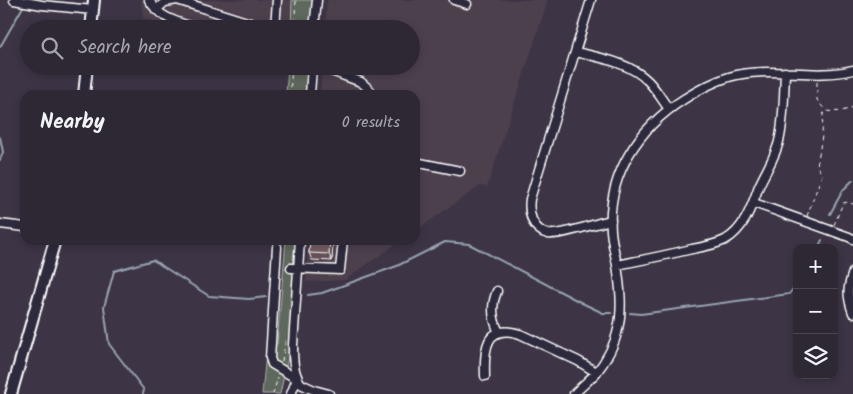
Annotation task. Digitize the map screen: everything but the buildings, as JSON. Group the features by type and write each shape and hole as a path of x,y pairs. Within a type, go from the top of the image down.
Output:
{"main road":[{"path":"92,20 93,5"},
{"path":"85,90 86,75"},
{"path":"11,394 54,245"}],"street":[{"path":"149,0 156,10 169,20"},
{"path":"156,10 165,2 177,0 240,20"},
{"path":"276,20 277,0"},
{"path":"315,20 317,0"},
{"path":"454,0 467,4"},
{"path":"591,0 530,199 529,213 535,226 542,232 549,234 565,232 611,220"},
{"path":"17,1 31,4 93,5"},
{"path":"576,52 624,65 634,70 648,81 669,109"},
{"path":"574,394 596,372 606,358 618,330 622,303 612,240 611,209 620,171 636,142 648,128 669,109 703,88 728,78 755,72 832,74 853,70"},
{"path":"617,265 717,243 726,239 738,229 754,203 760,185 771,164 780,137 786,72"},
{"path":"310,90 311,75"},
{"path":"342,75 366,85 370,90"},
{"path":"420,163 460,171"},
{"path":"754,203 853,239"},
{"path":"0,224 20,226"},
{"path":"299,245 294,268 293,362 295,373 300,384 329,394"},
{"path":"294,268 340,270 342,245"},
{"path":"277,247 270,358 272,364 297,379"},
{"path":"853,272 848,286 848,299 853,312"},
{"path":"498,291 493,309 495,324 499,332"},
{"path":"485,376 487,344 499,332 511,331 578,361 596,372"},
{"path":"291,394 297,379"}],"path":[{"path":"295,20 296,0"},
{"path":"817,74 817,100 825,111 845,111 853,107"},
{"path":"290,90 291,75"},
{"path":"805,221 822,175 817,166 822,136 823,114 825,111"},
{"path":"832,231 843,203 853,204"},
{"path":"273,394 281,369 286,337"}],"shaded area":[{"path":"141,0 292,0 291,20 149,20 143,18"},
{"path":"327,0 548,0 487,187 480,186 420,228 420,90 320,90 321,75 420,75 420,20 326,20"},
{"path":"309,245 395,245 345,280 306,282"}],"green space":[{"path":"292,0 314,0 312,20 291,20"},
{"path":"287,75 308,75 307,90 286,90"},
{"path":"286,245 296,245 288,357 280,394 262,394 267,344 277,344"}],"waterway":[{"path":"0,47 24,5"},
{"path":"0,137 3,152 0,160"},
{"path":"830,214 843,190 853,180"},
{"path":"820,244 822,240"},
{"path":"308,295 322,293 397,266 445,242 469,244 584,304 603,313 611,313"},
{"path":"143,394 144,390 109,344 104,307 114,271 153,260 209,296 249,299 266,297"},
{"path":"630,313 641,314 789,294 793,289"}]}
